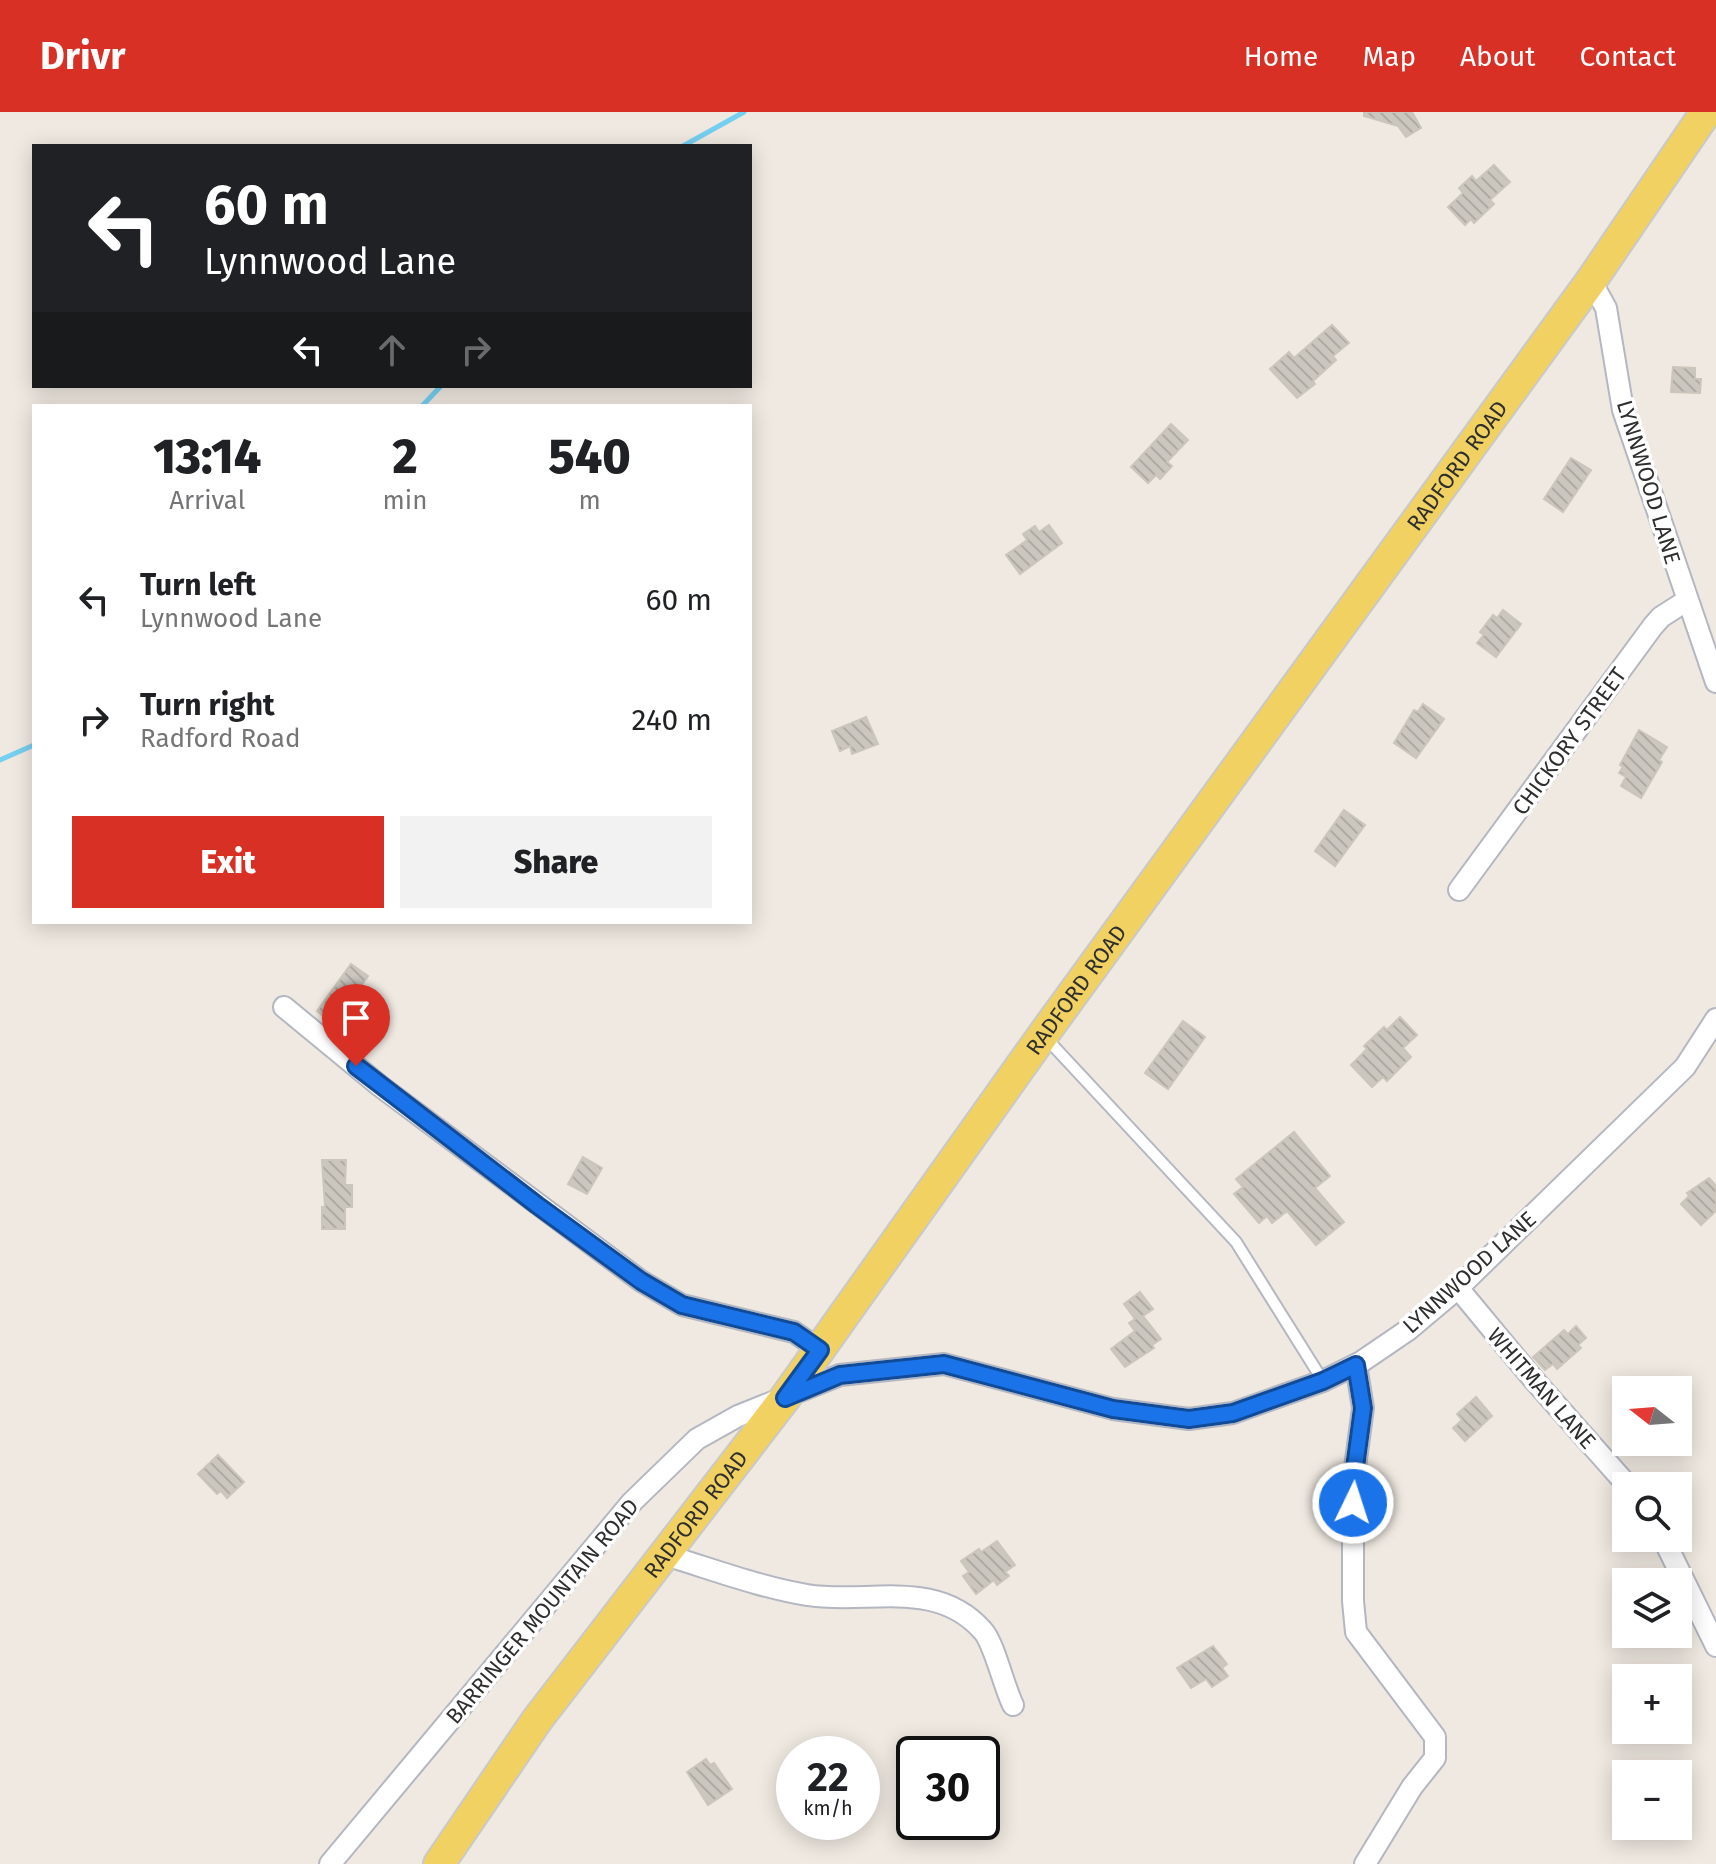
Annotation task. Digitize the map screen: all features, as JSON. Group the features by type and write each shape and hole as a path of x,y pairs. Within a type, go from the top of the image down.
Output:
{"main road":[{"name":"RADFORD ROAD","path":"439,1864 537,1720 820,1350 1043,1035 1591,281 1706,112"}],"street":[{"name":"LYNNWOOD LANE","path":"1591,281 1606,308 1623,410 1716,682"},
{"name":"CHICKORY STREET","path":"1459,890 1653,626 1686,601"},
{"path":"284,1007 416,1113 641,1281 682,1305 794,1332 820,1350"},
{"name":"LYNNWOOD LANE","path":"785,1398 840,1375 944,1364 1113,1409 1189,1419 1233,1413 1323,1381 1356,1365 1408,1330 1458,1288 1685,1067 1716,1019"},
{"name":"WHITMAN LANE","path":"1458,1288 1616,1472"},
{"path":"1356,1365 1363,1408 1353,1482 1356,1632 1435,1737 1435,1758 1412,1787 1365,1864"},
{"name":"BARRINGER MOUNTAIN ROAD","path":"330,1864 651,1483 697,1439 738,1416 785,1398"},
{"path":"1670,1552 1716,1646"},
{"path":"665,1555 809,1596 879,1595 932,1599 961,1613 985,1632 1013,1705"}],"lane":[{"path":"1043,1035 1236,1242 1323,1381"}],"building":[{"path":"1364,112 1412,112 1421,128 1406,137 1398,126 1364,116"},
{"path":"1494,165 1510,182 1490,200 1494,204 1474,223 1471,219 1465,225 1448,207 1463,193 1459,188 1472,176 1476,181"},
{"path":"1332,325 1349,343 1333,356 1336,360 1313,381 1315,384 1297,398 1270,369 1289,352 1294,358"},
{"path":"1673,367 1695,368 1695,379 1701,379 1700,393 1671,392"},
{"path":"1171,424 1188,440 1167,462 1172,466 1160,479 1156,475 1148,483 1131,467"},
{"path":"1571,458 1591,470 1563,512 1544,499"},
{"path":"1049,525 1062,543 1020,574 1006,555 1027,540 1023,534 1035,526 1039,532"},
{"path":"1503,610 1521,624 1496,657 1477,643 1484,635 1480,632 1493,615 1497,618"},
{"path":"1423,704 1444,719 1416,758 1394,743 1414,710 1418,712"},
{"path":"866,717 878,744 852,754 850,746 840,751 832,731"},
{"path":"1639,730 1667,747 1641,798 1621,786 1626,777 1619,773 1623,767 1620,765"},
{"path":"1344,810 1365,825 1335,866 1315,851"},
{"path":"351,964 368,976 334,1024 317,1011"},
{"path":"1400,1017 1417,1035 1403,1048 1411,1057 1387,1081 1383,1077 1372,1087 1351,1065 1367,1049 1364,1046"},
{"path":"1183,1021 1205,1037 1168,1089 1145,1073"},
{"path":"1294,1132 1330,1176 1315,1188 1344,1222 1316,1245 1287,1211 1272,1223 1267,1216 1259,1223 1234,1194 1243,1187 1236,1179"},
{"path":"583,1157 602,1168 587,1194 568,1184"},
{"path":"322,1160 346,1160 345,1185 352,1185 352,1207 345,1207 345,1229 322,1229 322,1207 325,1207"},
{"path":"1709,1178 1716,1186 1716,1211 1701,1225 1681,1204 1689,1196 1687,1193"},
{"path":"1140,1292 1153,1309 1143,1316 1161,1339 1152,1345 1154,1348 1125,1367 1111,1349 1135,1331 1129,1323 1135,1319 1124,1304"},
{"path":"1576,1326 1586,1338 1578,1345 1581,1348 1557,1369 1553,1364 1545,1370 1533,1357 1564,1330 1568,1334"},
{"path":"1476,1397 1492,1416 1465,1441 1453,1428 1462,1420 1457,1414"},
{"path":"218,1455 244,1482 227,1498 221,1491 217,1494 198,1474"},
{"path":"997,1541 1015,1565 1005,1572 1009,1576 997,1585 994,1580 976,1594 963,1576 969,1572 961,1561"},
{"path":"1213,1646 1227,1664 1222,1668 1228,1676 1212,1687 1206,1679 1191,1688 1177,1668"},
{"path":"706,1759 710,1765 714,1763 732,1789 708,1805 687,1772"}],"waterway":[{"path":"687,144 744,112"},
{"path":"424,404 439,388"},
{"path":"0,760 32,746"}],"route":[{"path":"356,1066 641,1281 682,1305 794,1332 820,1350 785,1398 840,1375 944,1364 1113,1409 1189,1419 1233,1413 1323,1381 1356,1365 1363,1408 1353,1503"}]}
